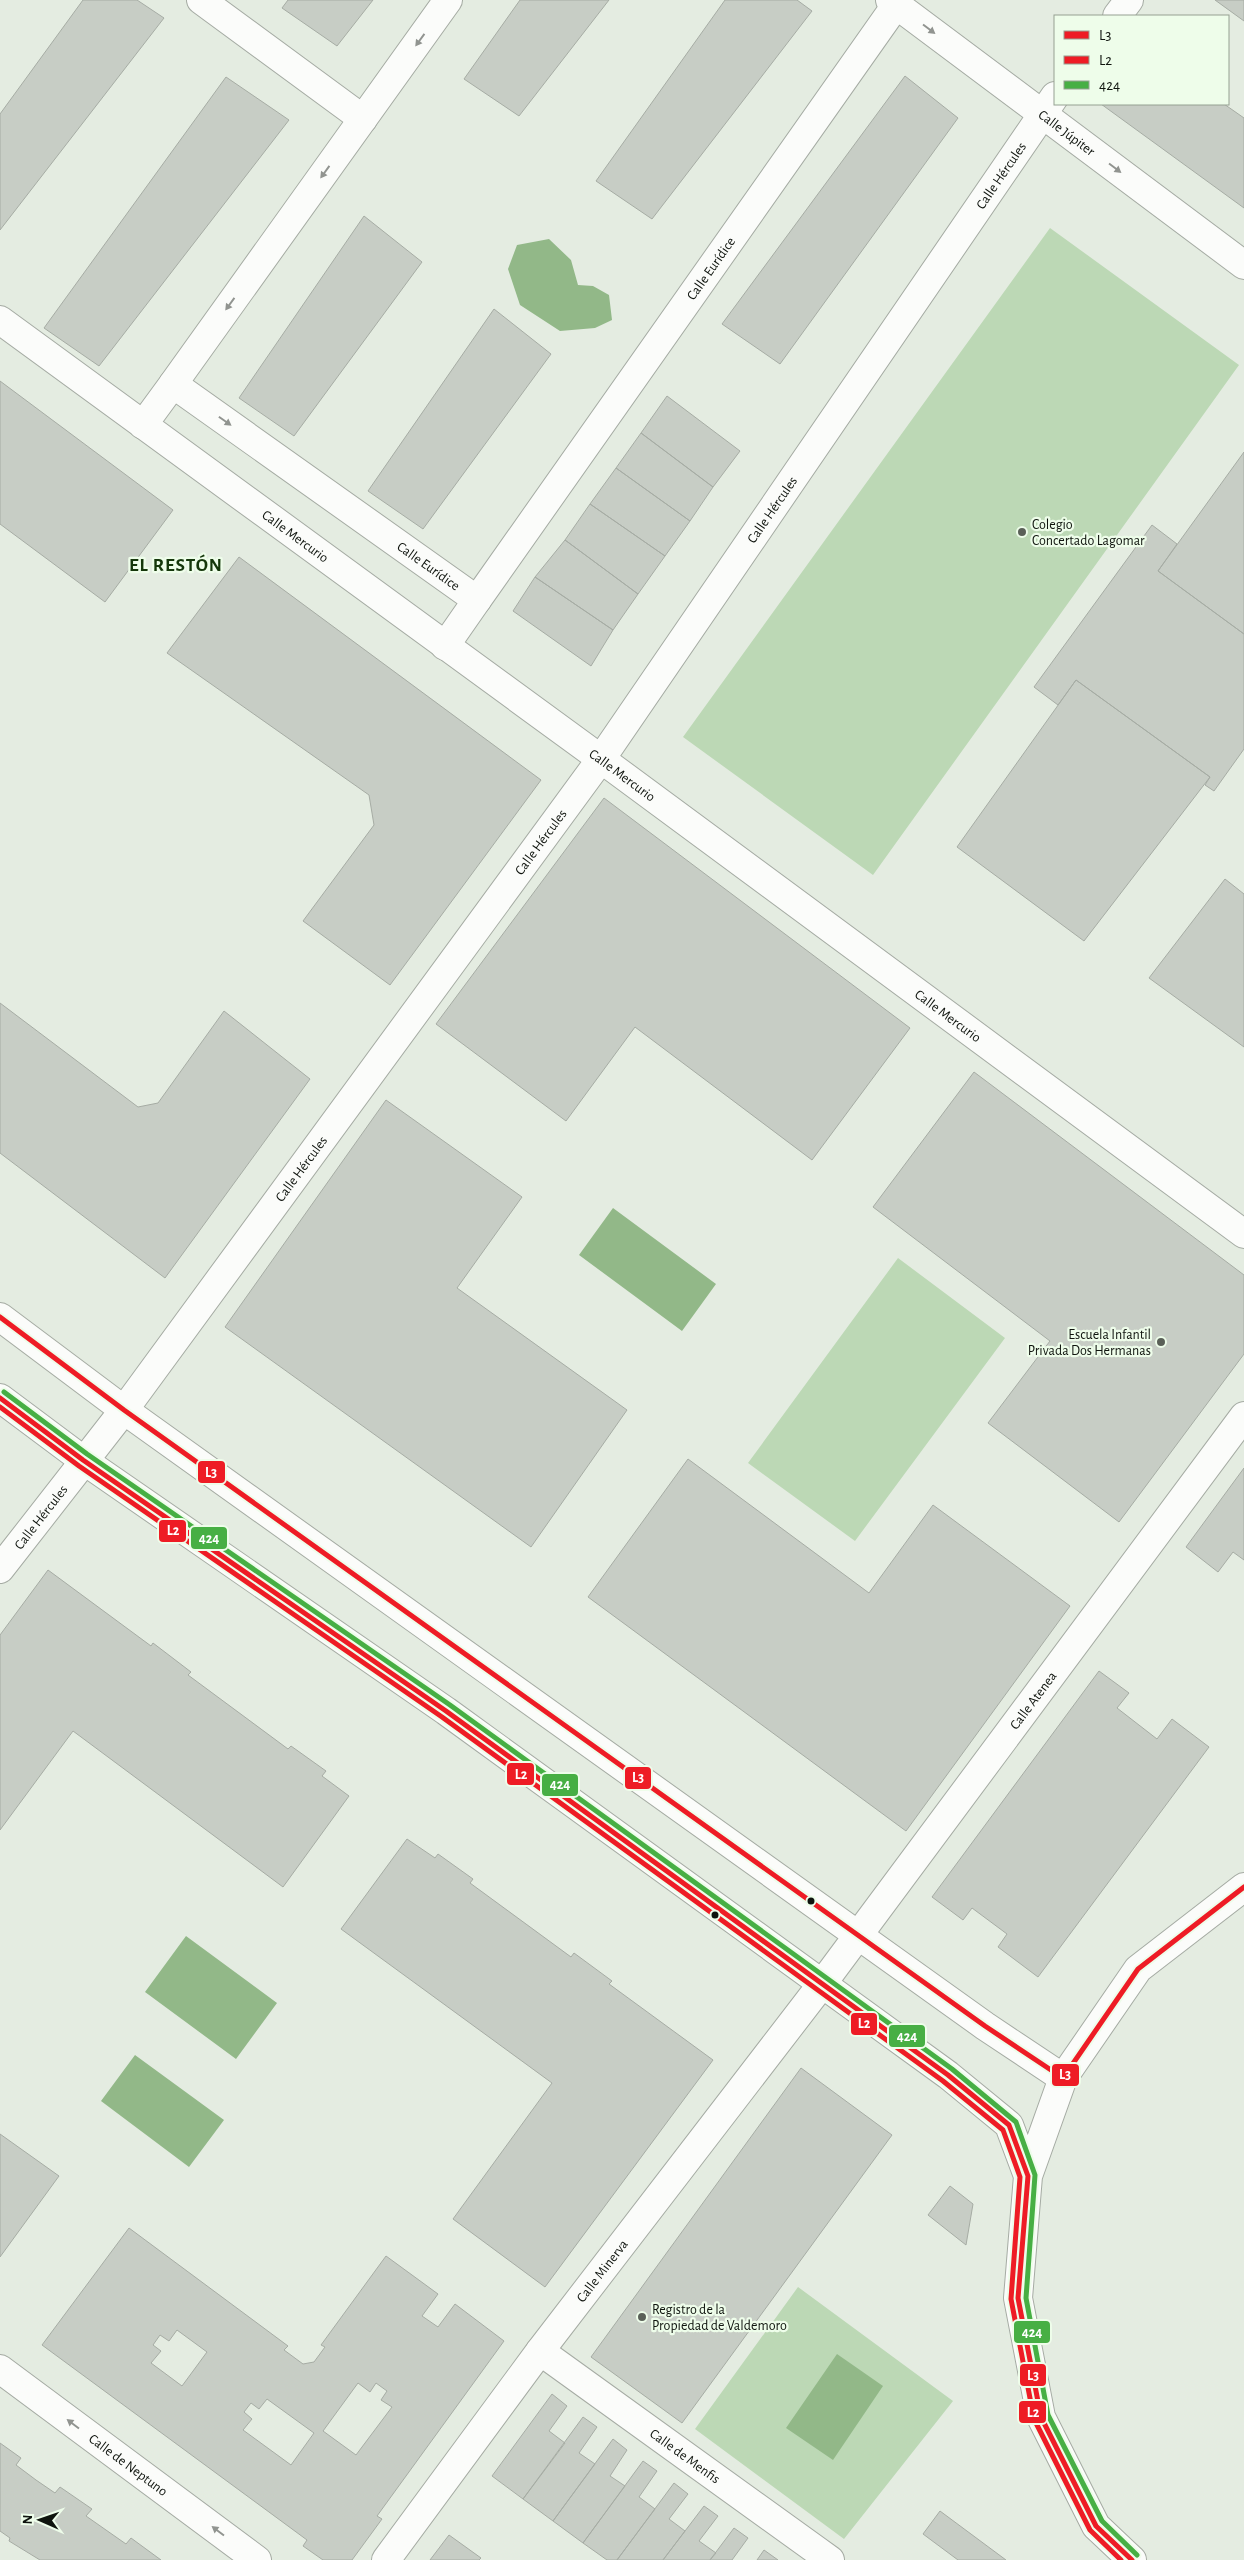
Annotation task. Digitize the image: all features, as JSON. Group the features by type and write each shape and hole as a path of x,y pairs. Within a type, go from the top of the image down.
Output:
{"street":[{"path":"200,0 363,119"},
{"path":"144,425 448,0"},
{"path":"1118,15 1129,0"},
{"name":"Calle Júpiter","path":"893,2 1048,104 1244,265"},
{"name":"Calle Eurídice","path":"173,384 477,600 893,2"},
{"name":"Calle Hércules","path":"0,1569 83,1460 124,1410 601,759 1048,104"},
{"name":"Calle Mercurio","path":"0,320 601,759 1244,1234"},
{"path":"446,646 477,600"},
{"path":"0,1317 124,1410 985,2026 1063,2078"},
{"path":"0,1398 83,1460 446,1711 948,2075 1009,2125 1028,2176"},
{"name":"Calle Atenea","path":"822,1984 1244,1416"},
{"path":"1132,2560 1096,2526 1041,2417 1018,2298 1028,2176 1063,2078 1138,1969 1244,1887"},
{"name":"Calle Minerva","path":"386,2560 540,2351 822,1984"},
{"name":"Calle de Menfis","path":"540,2351 830,2560"},
{"name":"Calle de Neptuno","path":"0,2369 257,2560"}],"shaded area":[{"path":"1050,228 1239,365 873,875 683,737"},
{"path":"549,239 571,260 578,285 593,286 609,295 612,320 595,328 560,331 520,305 508,269 517,245"},
{"path":"613,1208 716,1284 682,1331 579,1255"},
{"path":"898,1258 1005,1338 855,1541 748,1463"},
{"path":"186,1936 277,2003 236,2059 145,1992"},
{"path":"135,2055 224,2120 189,2167 101,2101"},
{"path":"798,2287 953,2401 844,2539 695,2429"},
{"path":"837,2354 883,2386 833,2460 786,2428"}],"building":[{"path":"83,0 137,0 164,18 0,230 0,114"},
{"path":"288,0 373,0 337,46 282,8"},
{"path":"520,0 609,0 519,116 464,79"},
{"path":"725,0 797,0 812,11 652,219 596,181"},
{"path":"1215,0 1244,0 1244,21"},
{"path":"905,76 958,118 780,364 722,324"},
{"path":"226,77 289,120 99,366 44,328"},
{"path":"1102,105 1225,105 1244,118 1244,208"},
{"path":"364,216 422,262 294,436 239,398"},
{"path":"494,309 551,354 423,529 368,491"},
{"path":"0,381 173,510 105,602 0,524"},
{"path":"667,396 740,451 713,487 641,433"},
{"path":"641,433 713,487 690,521 616,468"},
{"path":"1244,452 1244,634 1158,571"},
{"path":"616,468 690,521 665,556 590,504"},
{"path":"590,504 665,556 638,594 565,540"},
{"path":"1152,525 1177,544 1158,571 1244,634 1244,749 1214,791 1205,785 1210,777 1076,680 1058,705 1034,687"},
{"path":"565,540 638,594 613,630 535,577"},
{"path":"239,557 541,780 390,985 303,921 374,825 369,795 167,653"},
{"path":"535,577 613,630 591,666 513,611"},
{"path":"1076,680 1210,777 1084,941 957,847"},
{"path":"604,798 910,1028 812,1160 635,1027 566,1121 436,1024"},
{"path":"1225,879 1244,894 1244,1047 1149,978"},
{"path":"0,1003 138,1107 158,1103 224,1011 310,1079 165,1278 0,1153"},
{"path":"974,1072 1244,1275 1244,1354 1119,1522 988,1423 1050,1341 873,1207"},
{"path":"386,1100 522,1197 457,1288 627,1410 531,1547 225,1327"},
{"path":"688,1459 869,1593 933,1505 1070,1606 906,1831 588,1597"},
{"path":"1244,1468 1244,1560 1233,1552 1218,1572 1186,1547"},
{"path":"48,1570 151,1646 153,1643 191,1672 188,1675 288,1749 291,1746 326,1771 322,1776 349,1796 283,1887 73,1731 0,1830 0,1635"},
{"path":"1099,1671 1129,1693 1117,1708 1157,1739 1172,1719 1209,1747 1038,1977 998,1947 1007,1934 972,1908 963,1920 932,1897"},
{"path":"407,1839 435,1858 438,1854 473,1879 470,1883 571,1957 574,1953 612,1981 609,1984 713,2060 545,2287 453,2219 552,2083 341,1929"},
{"path":"801,2068 892,2135 682,2423 591,2357"},
{"path":"0,2134 59,2176 0,2257"},
{"path":"950,2186 973,2204 966,2245 928,2215"},
{"path":"129,2228 288,2346 284,2350 303,2364 314,2362 325,2347 321,2345 386,2256 438,2294 422,2316 438,2327 455,2304 504,2341 377,2516 382,2519 352,2560 323,2560 303,2546 307,2540 42,2345","holes":["177,2330 207,2352 182,2386 151,2363 161,2351 153,2345 160,2335 169,2341","358,2383 370,2392 376,2383 387,2391 381,2400 392,2407 356,2455 323,2431","267,2399 314,2433 291,2465 243,2430 252,2419 244,2412 251,2403 259,2409"]},
{"path":"552,2394 567,2406 549,2431 565,2443 523,2499 492,2476"},
{"path":"583,2417 597,2427 579,2453 595,2464 553,2521 523,2499"},
{"path":"613,2439 627,2450 610,2476 625,2486 583,2543 553,2521"},
{"path":"0,2443 21,2458 16,2465 36,2480 55,2493 60,2487 92,2509 86,2516 126,2544 131,2538 161,2560 40,2560 9,2541 10,2538 0,2531"},
{"path":"643,2461 657,2471 639,2497 655,2509 617,2560 607,2560 583,2543"},
{"path":"674,2483 688,2494 669,2519 685,2531 663,2560 617,2560"},
{"path":"704,2506 718,2516 699,2541 716,2553 710,2560 663,2560"},
{"path":"940,2511 1006,2560 958,2560 923,2534"},
{"path":"734,2528 748,2538 732,2560 710,2560"},
{"path":"449,2535 481,2558 479,2560 430,2560"},
{"path":"764,2550 778,2560 757,2560"}],"transit line":[{"name":"L3","path":"0,1317 124,1410 985,2026 1063,2078 1138,1969 1244,1887"},
{"name":"424","path":"4,1392 87,1454 450,1705 952,2069 1016,2122 1035,2175 1026,2298 1048,2415 1102,2521 1137,2555"},
{"name":"L3","path":"0,1398 83,1460 446,1711 948,2075 1009,2125 1028,2176 1018,2298 1041,2417 1096,2526 1132,2560"},
{"name":"L2","path":"0,1407 79,1466 442,1717 943,2081 1003,2130 1020,2177 1011,2299 1034,2419 1090,2530 1121,2560"}],"place":[{"name":"Colegio Concertado Lagomar","path":"1022,532"},
{"name":"Escuela Infantil Privada Dos Hermanas","path":"1161,1342"},
{"name":"Registro de la Propiedad de Valdemoro","path":"642,2317"}],"district":[{"name":"EL RESTÓN","path":"176,564"}]}
